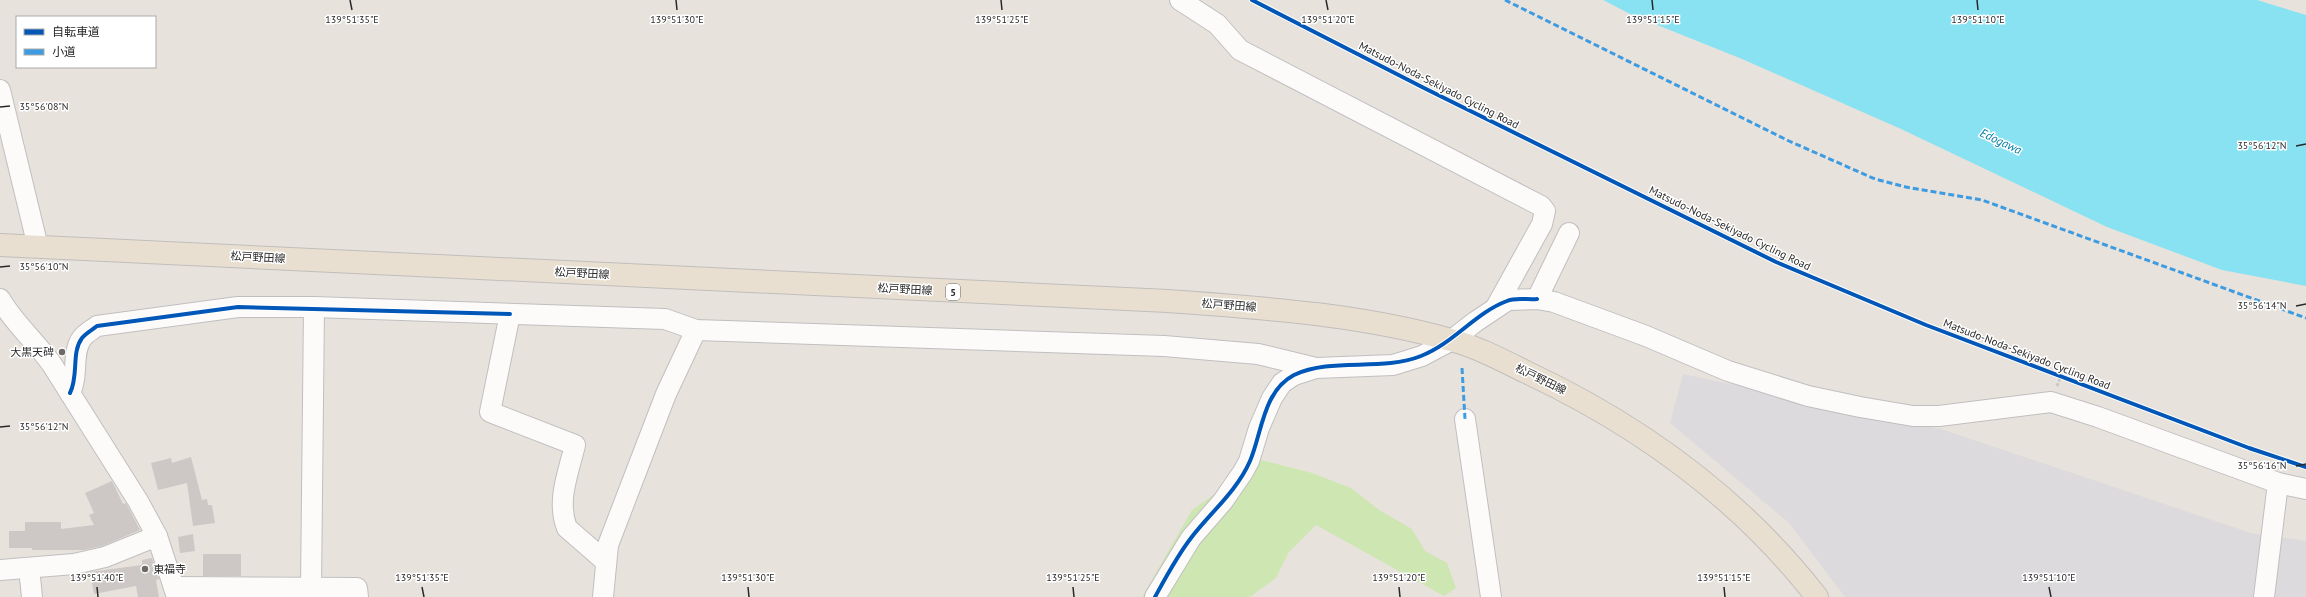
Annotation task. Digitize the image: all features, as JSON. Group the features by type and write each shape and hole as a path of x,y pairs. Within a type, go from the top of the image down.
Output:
{"main road":[{"name":"松戸野田線","path":"0,245 1190,303 1331,315 1452,340 1560,387 1628,426 1676,459 1718,493 1764,536 1817,597"}],"street":[{"path":"1180,0 1217,24 1240,50 1541,206 1545,211 1542,224 1496,307"},
{"path":"0,90 38,248"},
{"path":"1537,299 1569,233"},
{"path":"0,299 8,312 32,338 70,393 138,501 157,536 176,592 357,588 358,597"},
{"path":"1155,597 1191,538 1223,501 1244,472 1250,461 1259,428 1272,398 1282,383 1294,375 1316,368 1393,364 1422,356 1452,340 1496,307 1508,300 1537,299 1554,302 1646,336 1728,371 1808,396 1860,408 1913,416 1939,416 2051,402 2098,416 2278,483 2306,489"},
{"path":"70,393 75,383 76,351 78,344 83,337 97,326 238,307 665,319 696,330 1164,346 1258,354 1316,368"},
{"path":"311,588 314,308"},
{"path":"510,314 490,412 575,444 562,499 564,520 567,528 605,561"},
{"path":"0,323 32,338"},
{"path":"603,597 605,561 608,544 666,394 696,330"},
{"path":"1465,419 1491,597"},
{"path":"2264,597 2278,483"},
{"path":"0,570 74,564 105,557 157,536"},
{"path":"29,568 32,597"}],"shaded area":[{"path":"1683,374 1941,429 2251,533 2306,541 2306,597 1845,597 1789,523 1670,423"}],"green space":[{"path":"1249,457 1312,473 1351,488 1379,510 1412,529 1425,551 1447,563 1456,588 1444,596 1316,525 1289,552 1276,578 1250,597 1142,597 1192,510 1219,491"}],"water":[{"name":"Edogawa","path":"1603,0 2257,0 2306,15 2306,286 2222,270 2107,227 1901,129 1742,59 1630,14"}],"building":[{"path":"191,457 202,500 207,499 208,505 212,505 215,523 193,526 187,483 158,490 151,463 171,458 172,463"},
{"path":"112,481 123,504 126,503 140,530 102,546 84,550 32,550 32,548 9,548 9,531 25,531 25,522 61,522 61,529 94,525 89,515 94,513 85,493"},
{"path":"193,534 195,551 180,553 178,537"},
{"path":"203,554 241,554 241,576 203,576"},
{"path":"152,558 159,579 156,580 159,597 138,597 136,586 94,594 90,572 142,565 142,560"}],"marked path":[{"path":"1505,0 1789,141 1875,179 1906,187 1982,200 2306,318"},
{"path":"1462,368 1465,419"}],"cycle path":[{"name":"Matsudo-Noda-Sekiyado Cycling Road","path":"1252,0 1424,88 1776,262 1926,325 2249,448 2306,467"},
{"path":"1155,597 1186,545 1198,529 1231,492 1245,472 1270,402 1276,391 1284,382 1294,375 1324,367 1406,361 1421,356 1444,344 1474,320 1495,306 1514,299 1537,299"},
{"path":"70,393 73,386 79,344 82,338 97,326 238,307 510,314"}],"place":[{"name":"大黒天碑","path":"62,352"},
{"name":"東福寺","path":"145,569"}]}
